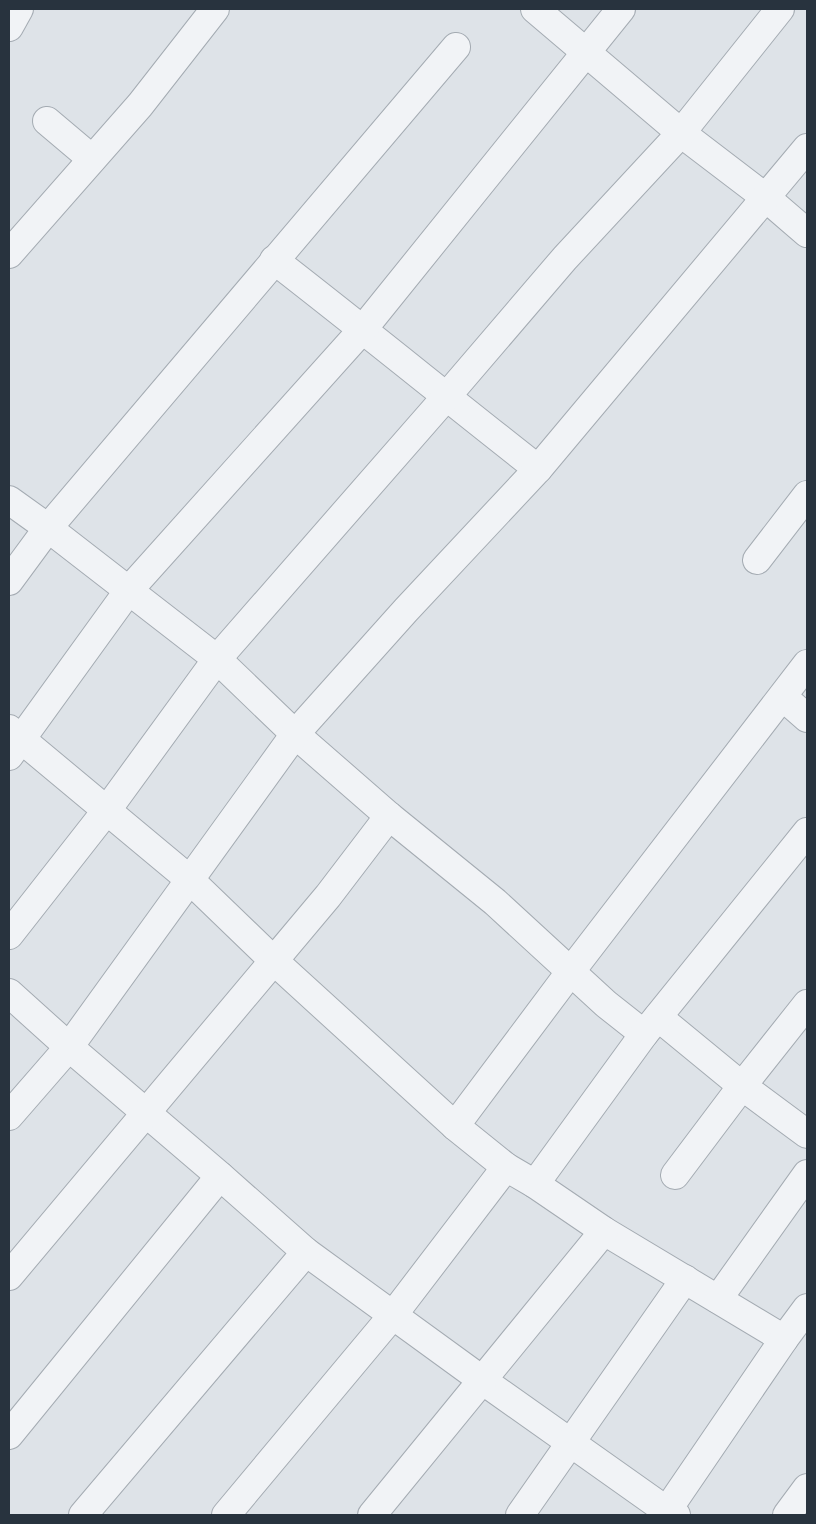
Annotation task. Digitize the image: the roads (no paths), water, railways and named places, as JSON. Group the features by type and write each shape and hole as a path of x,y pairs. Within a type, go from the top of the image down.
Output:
{"street":[{"path":"9,27 19,9"},
{"path":"9,254 140,106 215,9"},
{"path":"535,9 681,133 765,197 807,233"},
{"path":"621,9 363,329 129,590 13,742 107,810 189,879 273,960 455,1126 506,1167 535,1184 604,1231 784,1339"},
{"path":"9,934 107,810 217,659 565,258 681,133 780,9"},
{"path":"9,581 48,528 456,48"},
{"path":"47,121 92,159"},
{"path":"9,1116 69,1047 295,734 406,610 538,469 807,148"},
{"path":"274,260 538,469"},
{"path":"757,560 807,495"},
{"path":"9,500 217,659 295,734 388,816 495,902 606,1004 650,1026 742,1086 807,1134"},
{"path":"455,1126 807,664"},
{"path":"783,697 807,718"},
{"path":"9,1276 328,896 388,816"},
{"path":"535,1184 650,1026 807,832"},
{"path":"9,993 306,1252 669,1514 784,1339 807,1308"},
{"path":"675,1175 807,1004"},
{"path":"226,1515 393,1315 506,1167"},
{"path":"718,1299 807,1174"},
{"path":"9,1435 220,1176"},
{"path":"372,1515 604,1231"},
{"path":"83,1515 306,1252"},
{"path":"520,1515 685,1279"},
{"path":"787,1515 807,1488"}]}
